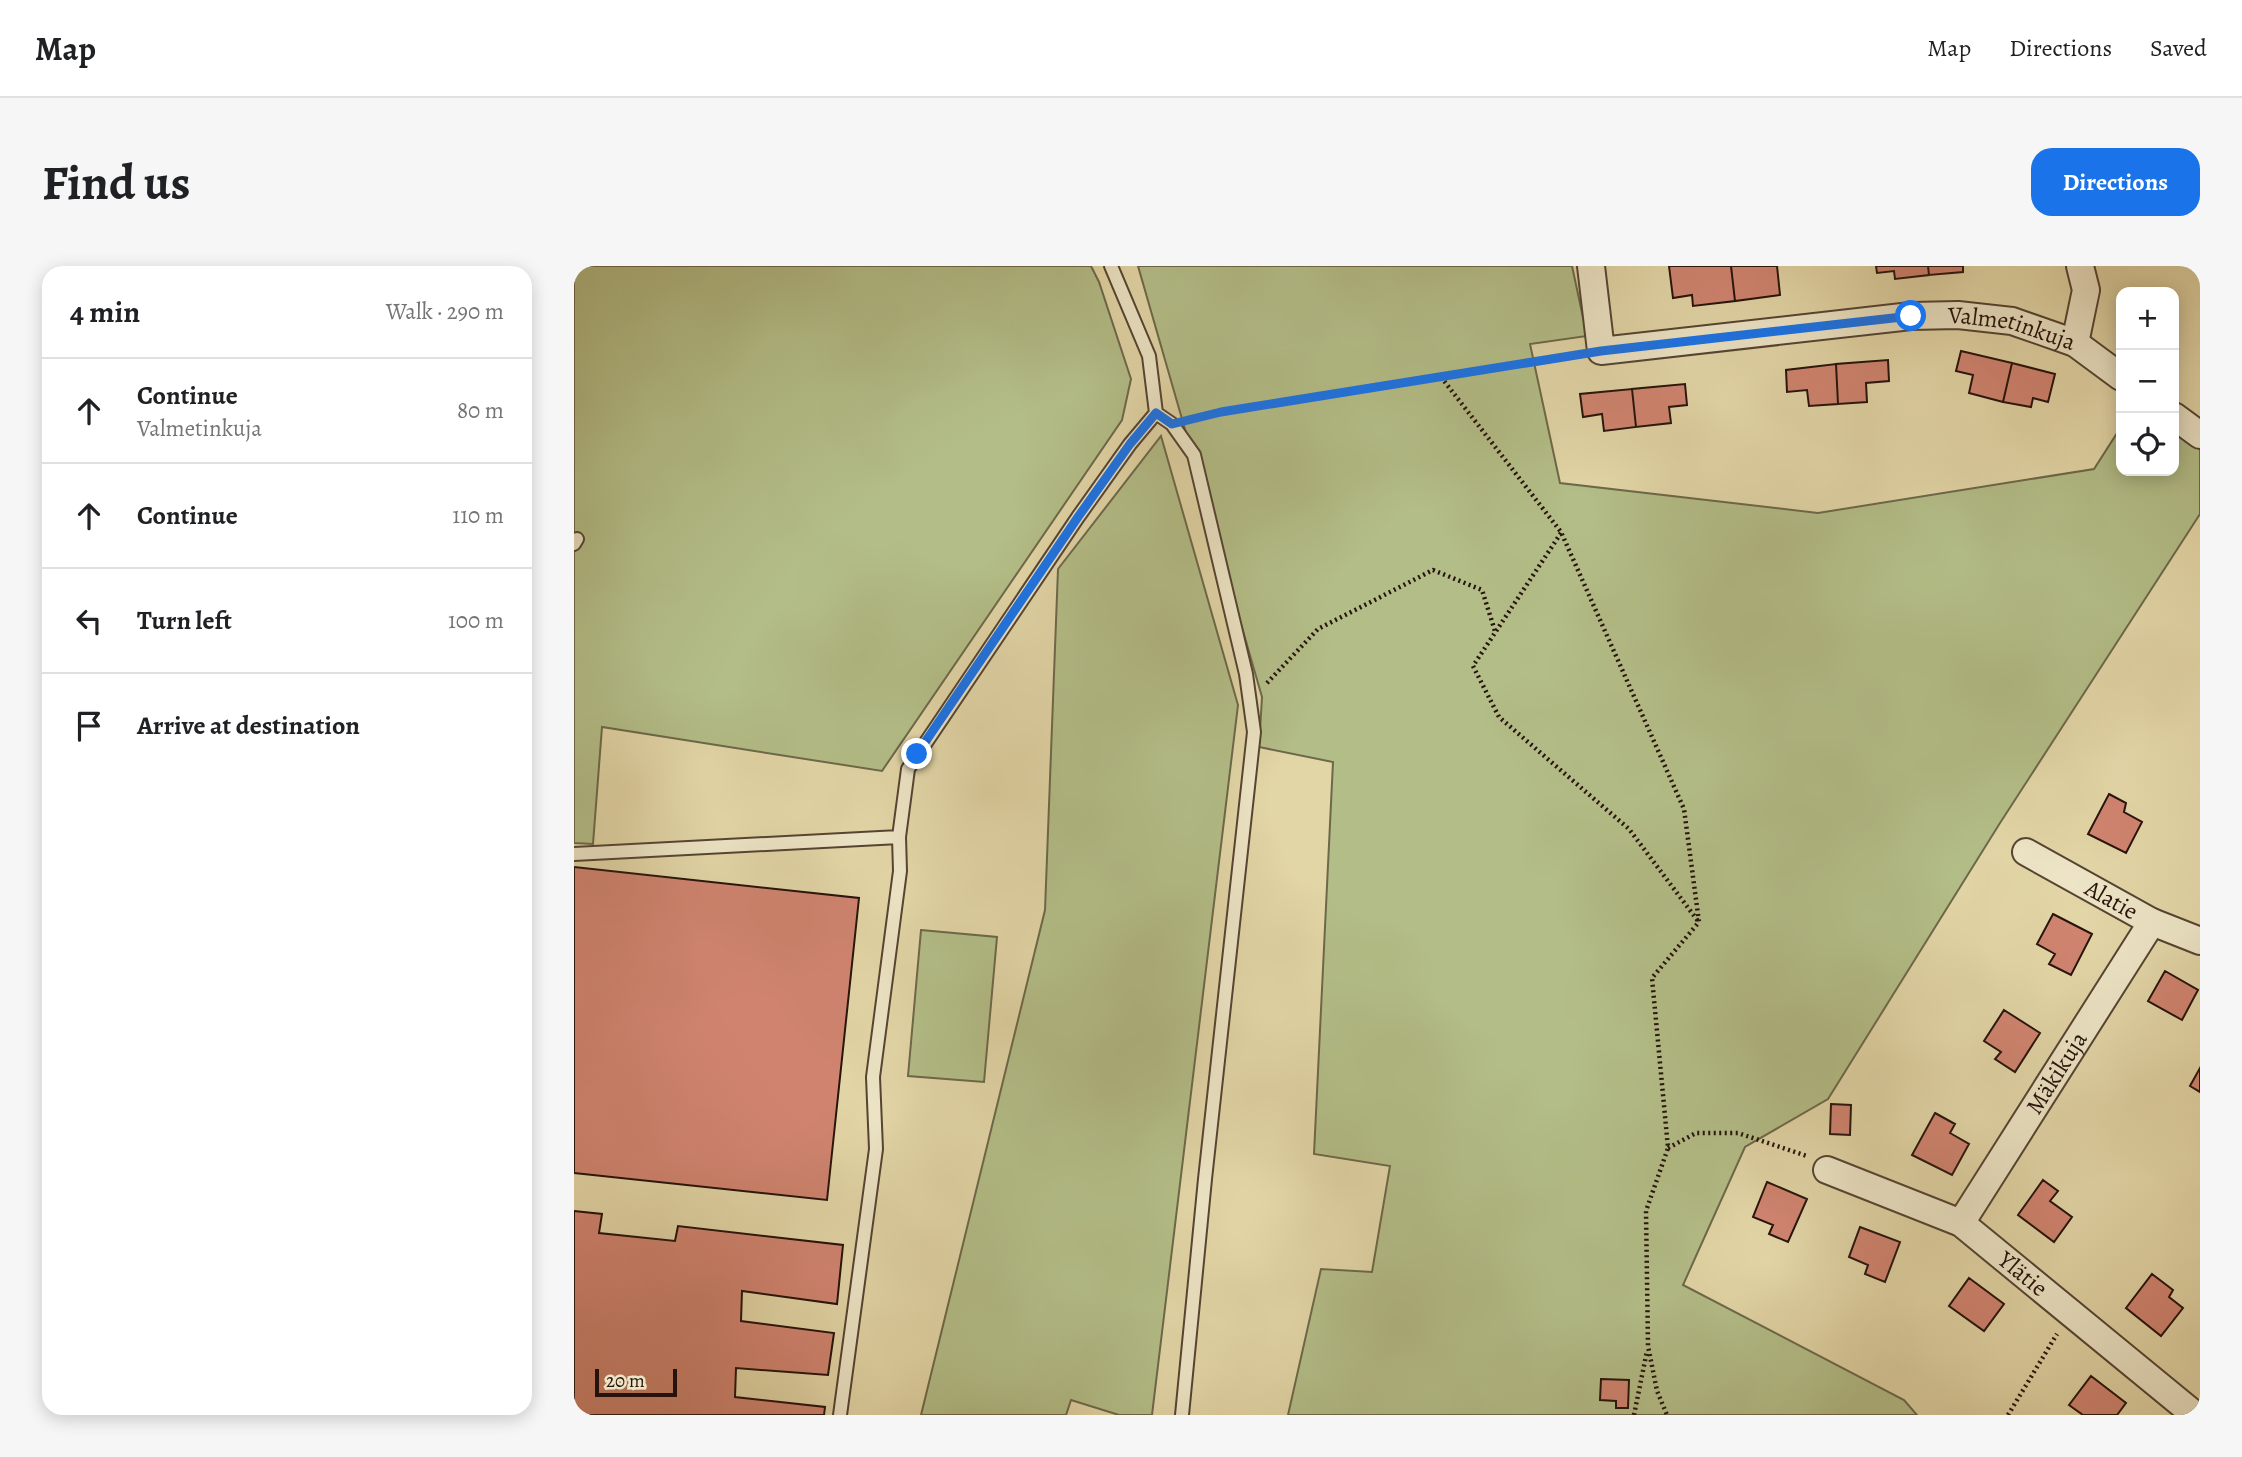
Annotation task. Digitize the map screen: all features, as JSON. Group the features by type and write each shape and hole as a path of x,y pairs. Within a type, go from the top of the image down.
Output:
{"street":[{"path":"1591,266 1601,351"},
{"path":"2075,343 2086,290 2080,266"},
{"name":"Valmetinkuja","path":"1601,351 1911,316 1958,315 2012,321 2075,343 2116,373"},
{"path":"2179,420 2200,435"},
{"name":"Alatie","path":"2026,852 2152,922 2200,941"},
{"name":"Mäkikuja","path":"1961,1223 2152,922"},
{"name":"Ylätie","path":"1827,1170 1961,1223 2195,1415"}],"lane":[{"path":"840,1415 876,1149 873,1077 900,871 899,837 908,769 1055,550 1130,444 1156,413 1149,356 1111,266"},
{"path":"1156,413 1172,424 1194,455 1246,674 1254,732 1182,1415"},
{"path":"574,854 899,837"}],"path":[{"path":"1172,424 1221,412 1601,351"},
{"path":"1441,377 1561,532 1684,809 1699,922 1652,978 1668,1148 1646,1212 1648,1346 1657,1391 1667,1415"},
{"path":"1561,532 1473,666 1499,717 1629,829 1699,922"},
{"path":"1250,701 1318,629 1433,570 1482,590 1495,632"},
{"path":"1668,1148 1696,1133 1738,1133 1804,1154 1827,1170"},
{"path":"2008,1415 2070,1312"},
{"path":"1634,1415 1648,1346"}],"green space":[{"path":"574,266 1091,266 1099,282 1131,379 1122,420 882,771 602,727 593,844 574,843"},
{"path":"1138,266 1572,266 1587,336 1530,344 1560,483 1818,513 2094,469 2116,435 2116,476 2179,476 2179,432 2200,449 2200,514 2000,823 1828,1099 1745,1147 1683,1285 1904,1400 1917,1415 1288,1415 1321,1269 1372,1272 1390,1166 1314,1154 1333,762 1259,747 1262,697"},
{"path":"1161,436 1238,705 1152,1415 1119,1415 1071,1400 1066,1415 921,1415 1045,910 1058,569"},
{"path":"921,930 997,937 984,1082 908,1076"}],"building":[{"path":"1669,266 1731,266 1735,301 1693,306 1692,295 1673,298"},
{"path":"1731,266 1777,266 1780,295 1735,301"},
{"path":"1876,266 1928,266 1929,275 1895,279 1894,271 1877,273"},
{"path":"1928,266 1963,266 1963,272 1929,275"},
{"path":"1961,351 2012,363 2003,402 1969,393 1973,375 1956,371"},
{"path":"1888,360 1889,381 1866,383 1867,402 1838,404 1836,364"},
{"path":"2012,363 2055,374 2048,402 2033,398 2031,407 2003,402"},
{"path":"1836,364 1838,404 1809,406 1807,390 1787,392 1786,370"},
{"path":"1685,384 1687,405 1669,407 1671,423 1636,427 1632,389"},
{"path":"1632,389 1636,427 1604,431 1602,414 1583,417 1580,394"},
{"path":"2109,794 2126,803 2124,812 2142,822 2126,853 2088,834"},
{"path":"574,867 859,898 827,1200 574,1173"},
{"path":"2053,914 2092,934 2071,975 2049,964 2055,954 2037,944"},
{"path":"2165,971 2198,990 2182,1020 2148,1001"},
{"path":"2004,1010 2040,1033 2015,1072 1995,1059 2001,1052 1984,1041"},
{"path":"2200,1068 2200,1092 2190,1086"},
{"path":"1831,1104 1851,1105 1850,1135 1830,1134"},
{"path":"1935,1113 1955,1124 1950,1133 1969,1144 1952,1175 1912,1155"},
{"path":"2043,1180 2058,1191 2050,1201 2072,1217 2054,1242 2018,1215"},
{"path":"1767,1182 1807,1199 1788,1242 1769,1234 1773,1225 1753,1217"},
{"path":"574,1211 602,1214 599,1233 675,1241 678,1226 843,1245 837,1304 742,1291 741,1321 834,1333 828,1375 736,1368 735,1397 825,1407 824,1415 574,1415"},
{"path":"1860,1227 1900,1242 1885,1282 1865,1274 1868,1265 1849,1257"},
{"path":"2152,1274 2173,1290 2169,1297 2183,1308 2161,1336 2126,1308"},
{"path":"1969,1278 2004,1304 1984,1331 1949,1306"},
{"path":"2091,1376 2126,1403 2117,1415 2083,1415 2069,1405"},
{"path":"1601,1379 1629,1380 1628,1408 1616,1408 1616,1401 1600,1400"}],"route":[{"path":"917,754 1078,517 1130,444 1156,413 1172,424 1221,412 1601,351 1911,316"}]}
